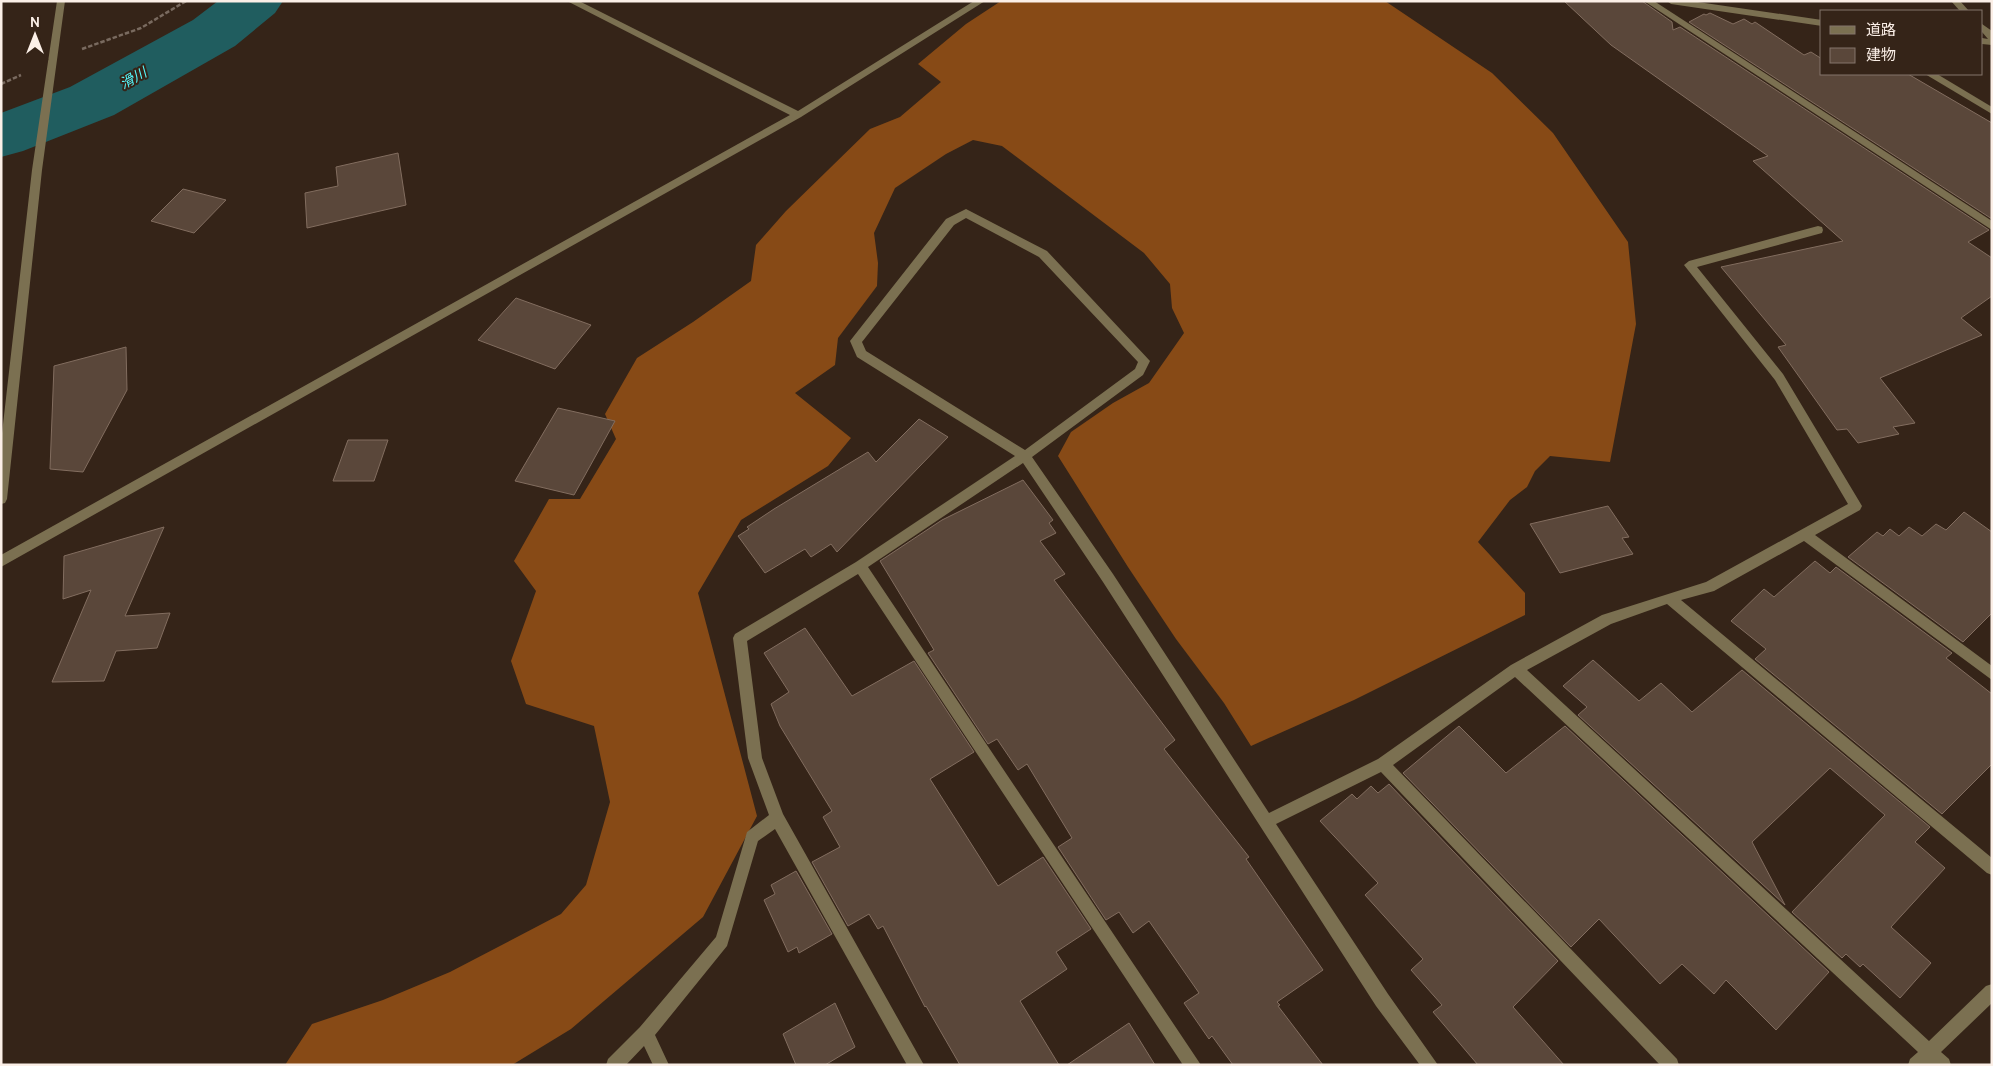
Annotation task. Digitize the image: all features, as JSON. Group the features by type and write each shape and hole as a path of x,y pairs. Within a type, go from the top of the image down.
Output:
{"street":[{"path":"1,499 5,442 37,170 61,1"},
{"path":"571,1 798,116"},
{"path":"1,562 798,116 982,1"},
{"path":"1648,1 1992,226"},
{"path":"1671,1 1820,23"},
{"path":"1955,1 1964,10"},
{"path":"1983,28 1992,37"},
{"path":"1932,75 1992,111"},
{"path":"916,1065 777,818 754,758 740,638 860,566 1025,456 1139,372 1144,361 1042,254 966,213 950,222 856,341 861,354 1025,456 1108,578 1382,1000 1430,1065"},
{"path":"1266,822 1383,764 1516,668 1607,619 1709,587 1856,506 1779,377 1689,265 1818,230"},
{"path":"1806,535 1992,674"},
{"path":"860,566 1193,1065"},
{"path":"1669,598 1992,868"},
{"path":"1516,668 1943,1065"},
{"path":"1383,764 1671,1065"},
{"path":"614,1065 646,1033 722,941 752,838 777,818"},
{"path":"1916,1065 1992,992"},
{"path":"646,1033 661,1065"}],"path":[{"path":"1,84 52,60 141,28 186,1"}],"shaded area":[{"path":"1001,1 1385,1 1492,73 1553,133 1628,242 1636,324 1610,462 1550,456 1535,471 1527,487 1510,500 1478,542 1525,593 1525,615 1354,700 1251,746 1224,703 1176,639 1128,567 1058,456 1071,432 1113,403 1149,383 1184,333 1172,308 1170,284 1144,253 1002,146 973,140 946,154 895,188 874,233 878,263 877,286 838,338 835,365 795,393 851,438 828,466 741,520 698,593 757,816 703,917 571,1029 512,1065 285,1065 312,1024 383,1000 450,972 561,914 586,885 610,802 594,726 526,704 511,661 536,591 514,561 549,499 580,499 616,439 605,414 637,358 693,322 751,281 756,245 786,211 870,129 900,117 941,82 918,64 966,24"}],"building":[{"path":"1564,1 1642,1 1672,22 1673,30 1680,27 1989,230 1968,242 1992,258 1992,296 1961,318 1982,335 1880,378 1915,423 1893,427 1899,434 1858,443 1847,429 1837,430 1778,347 1786,345 1721,267 1843,241 1753,161 1768,156 1611,45"},
{"path":"1710,13 1733,24 1744,19 1752,24 1755,22 1804,55 1811,52 1820,58 1820,75 1910,75 1992,123 1992,219 1689,22 1704,14"},
{"path":"398,153 406,205 307,228 305,193 338,186 336,167"},
{"path":"183,189 226,200 194,233 151,221"},
{"path":"516,298 591,325 555,369 478,340"},
{"path":"126,347 127,390 83,472 50,469 54,366"},
{"path":"558,408 615,421 574,495 515,481"},
{"path":"919,419 948,437 837,552 831,544 811,557 805,549 765,573 738,536 749,529 747,527 868,452 876,462"},
{"path":"348,440 388,440 374,481 333,481"},
{"path":"1023,480 1053,520 1049,523 1056,533 1040,541 1065,574 1054,580 1175,740 1164,749 1249,857 1246,859 1323,970 1277,1002 1280,1005 1278,1006 1323,1065 1233,1065 1212,1036 1209,1039 1184,1003 1199,993 1149,921 1133,933 1119,912 1106,920 1058,847 1072,838 1027,764 1018,770 997,739 988,744 928,653 934,650 880,561 942,520"},
{"path":"1608,506 1629,537 1622,538 1633,554 1560,573 1530,524"},
{"path":"1964,512 1992,532 1992,613 1963,642 1848,557 1877,532 1883,536 1890,529 1899,536 1909,527 1922,536 1936,524 1946,530"},
{"path":"164,527 125,616 170,613 157,648 116,651 104,681 52,682 91,590 63,599 64,556"},
{"path":"1815,561 1830,573 1836,567 1952,653 1946,658 1992,694 1992,764 1942,814 1755,659 1766,649 1731,621 1764,589 1774,597"},
{"path":"805,628 852,696 914,661 974,752 930,779 998,886 1043,857 1091,929 1056,952 1067,969 1020,1001 1059,1065 960,1065 925,1007 883,926 878,929 869,914 848,926 812,862 840,847 823,817 832,811 780,726 771,704 789,692 764,653"},
{"path":"1593,660 1639,701 1661,683 1692,712 1742,670 1930,827 1915,842 1945,868 1891,927 1931,963 1900,998 1863,964 1860,967 1846,954 1842,958 1792,912 1885,815 1830,768 1752,842 1785,905 1578,715 1587,707 1563,686"},
{"path":"1459,726 1506,773 1565,726 1829,972 1776,1030 1726,980 1714,994 1682,964 1660,984 1599,919 1571,947 1403,773"},
{"path":"1389,784 1558,961 1513,1007 1564,1065 1478,1065 1433,1012 1442,1005 1411,970 1423,959 1365,895 1378,883 1320,821 1352,794 1357,799 1371,786 1378,793"},
{"path":"796,871 832,934 799,953 797,947 788,952 764,900 775,894 771,885"},
{"path":"835,1003 855,1047 825,1065 796,1065 783,1034"},
{"path":"1129,1023 1155,1065 1067,1065"}],"waterway":[{"name":"滑川","path":"1,136 92,101 214,33 255,1"}]}
